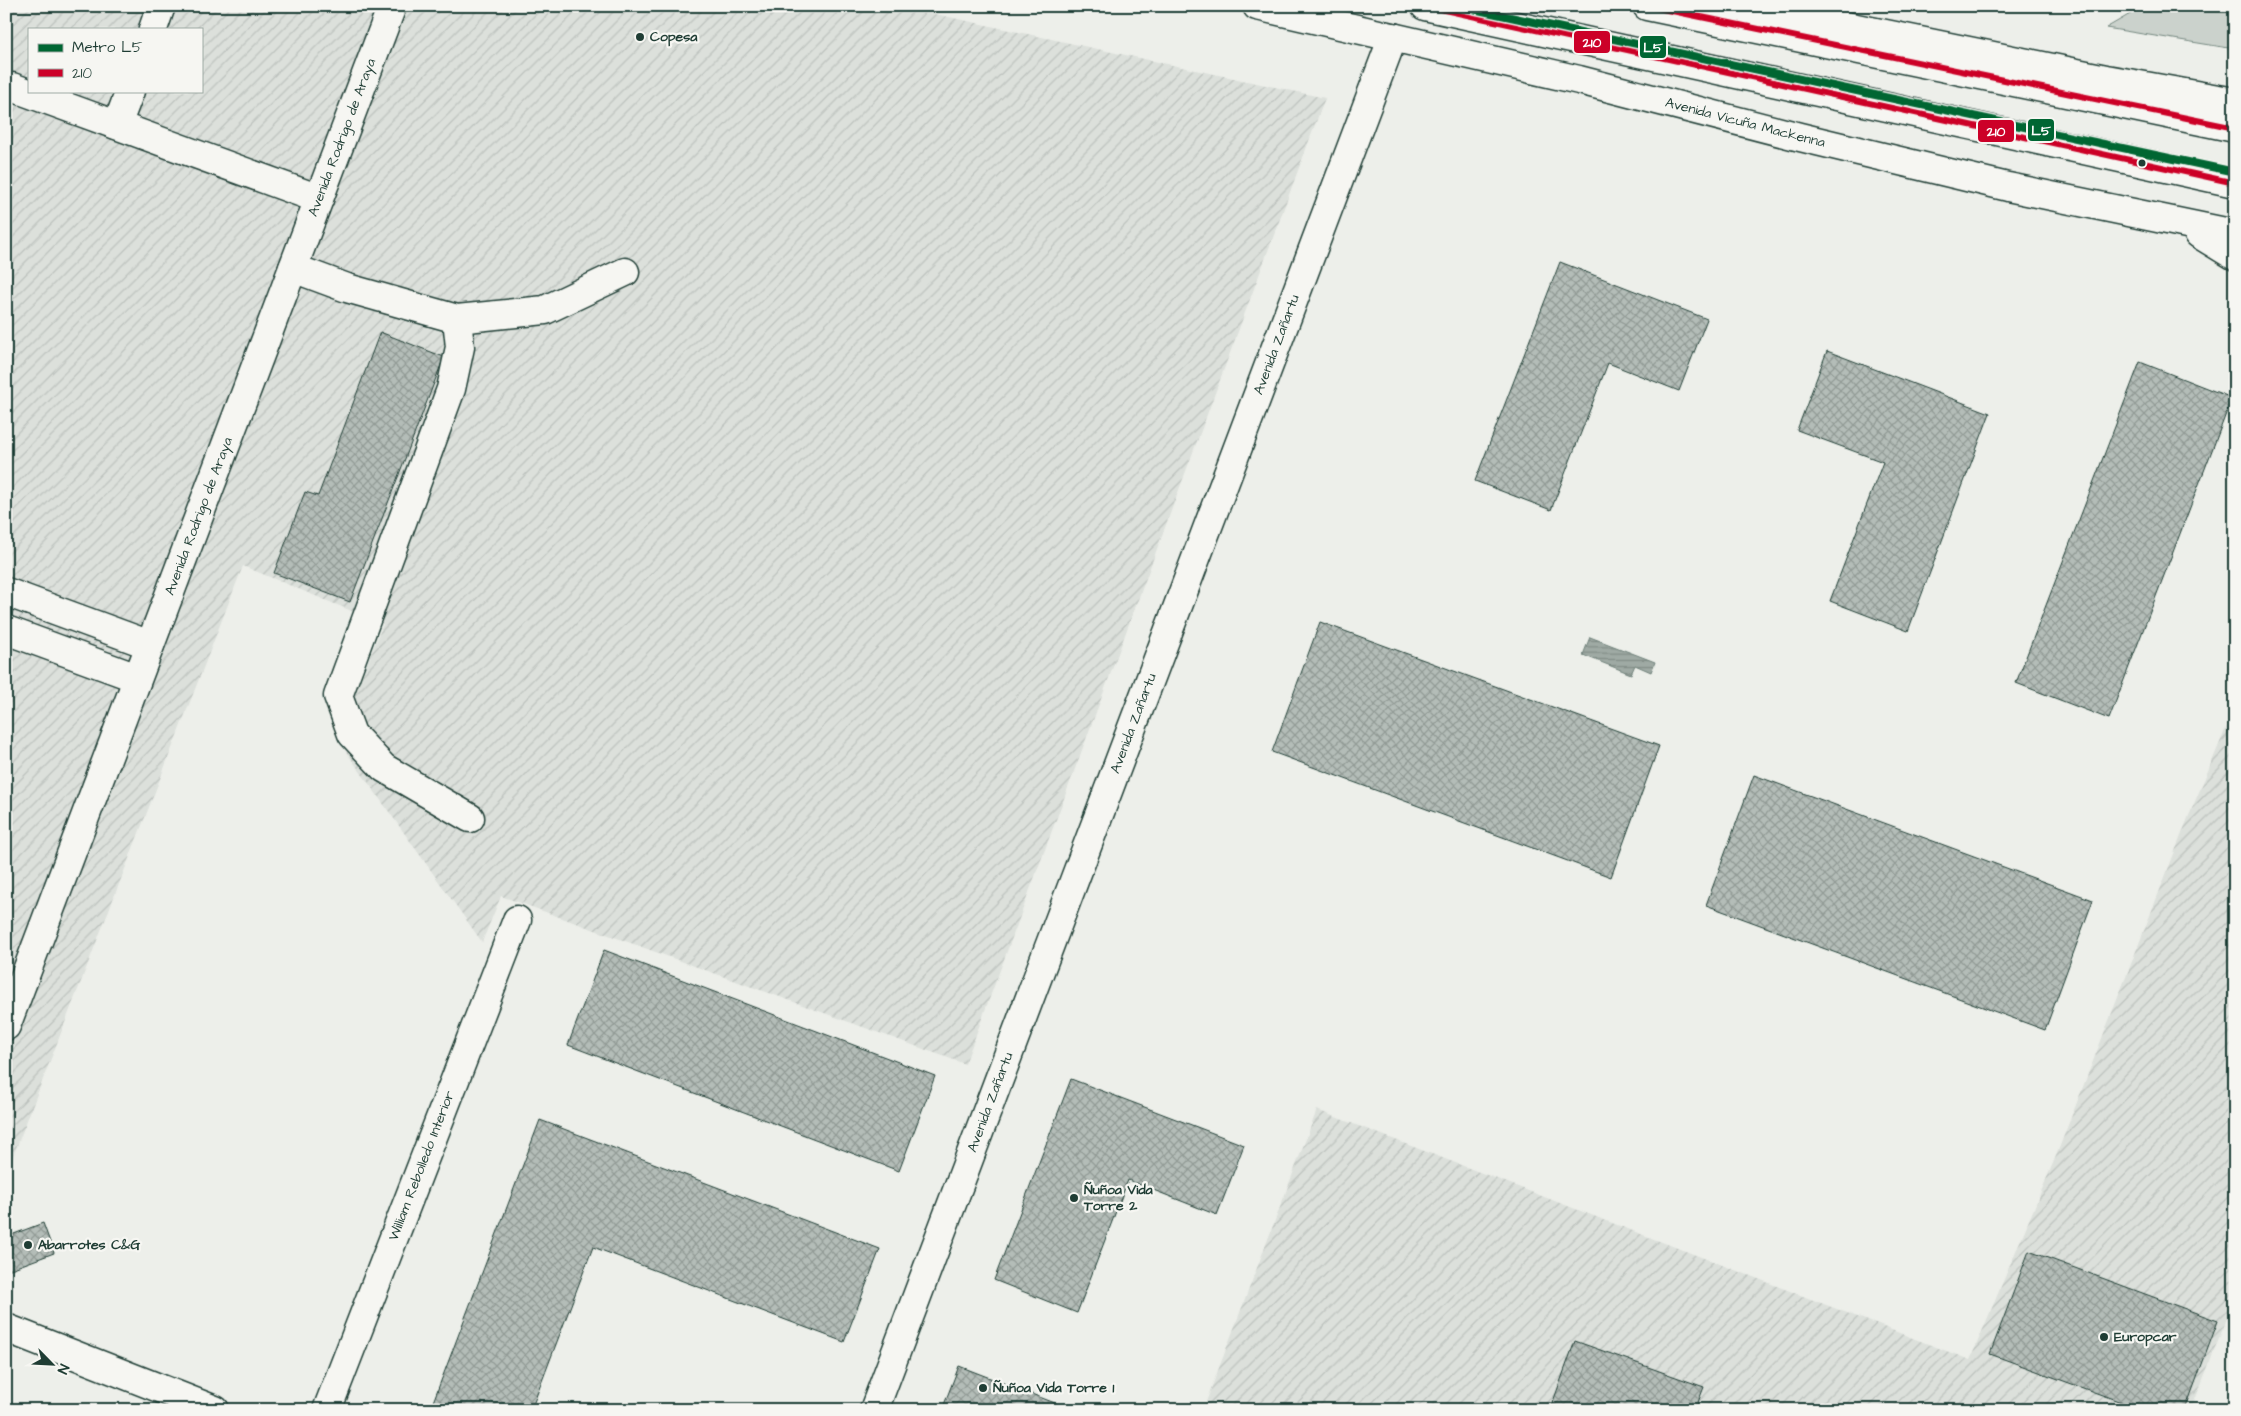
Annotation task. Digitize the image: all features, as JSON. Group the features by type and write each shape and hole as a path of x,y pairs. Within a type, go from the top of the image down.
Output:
{"main road":[{"path":"153,28 161,6"},
{"name":"Avenida Rodrigo de Araya","path":"7,1019 392,6"},
{"name":"Avenida Vicuña Mackenna","path":"1257,6 1580,80 1773,130 2008,187 2235,234"},
{"path":"1426,6 2235,183"},
{"path":"1647,6 2235,128"},
{"path":"1749,6 2106,79 2235,102"},
{"name":"Avenida Zañartu","path":"874,1410 1393,36"},
{"path":"12,87 319,199"},
{"path":"117,125 130,92"},
{"path":"2178,222 2235,256"},
{"path":"293,268 347,288 457,319 545,310 625,272"},
{"path":"457,319 460,347 451,389 338,696 352,734 384,768 470,818"},
{"path":"6,592 150,645"},
{"path":"6,630 138,678"},
{"name":"William Rebolledo Interior","path":"327,1410 517,920"},
{"path":"6,1328 215,1410"}],"shaded area":[{"path":"6,6 898,6 1325,98 965,1064 501,896 482,942 337,739 383,624 243,566 6,1174"},
{"path":"2144,6 2235,6 2235,49 2106,28"},
{"path":"1590,637 1655,662 1651,672 1635,665 1631,674 1583,655"},
{"path":"2235,707 2235,1298 2191,1410 1203,1410 1317,1110 1970,1360 2056,1156 2188,818"}],"building":[{"path":"1560,262 1707,319 1679,391 1608,363 1551,510 1475,481"},
{"path":"380,332 444,357 350,602 274,573 305,492 318,496"},
{"path":"1827,351 1990,413 1908,631 1830,601 1883,462 1797,430"},
{"path":"2140,362 2232,398 2109,719 2016,683"},
{"path":"1320,622 1659,746 1611,877 1272,752"},
{"path":"1754,775 2093,900 2045,1030 1706,905"},
{"path":"604,950 935,1076 899,1171 568,1045"},
{"name":"Ñuñoa Vida Torre 2","path":"1071,1079 1244,1145 1217,1215 1128,1180 1077,1313 994,1280"},
{"path":"540,1120 880,1249 844,1342 593,1247 531,1410 430,1410"},
{"name":"Abarrotes C&G","path":"43,1223 54,1253 8,1270 6,1265 6,1237"},
{"name":"Europcar","path":"2029,1251 2218,1321 2185,1410 2143,1410 1990,1354"},
{"path":"1575,1341 1704,1387 1695,1410 1550,1410"},
{"name":"Ñuñoa Vida Torre 1","path":"959,1366 1073,1410 942,1410"}],"metro line":[{"name":"L5","path":"1459,6 2235,172"}],"transit line":[{"name":"210","path":"1426,6 2235,183"},
{"name":"210","path":"1648,6 2235,128"}],"place":[{"name":"Copesa","path":"640,37"},
{"name":"Ñuñoa Vida Torre 2","path":"1074,1198"},
{"name":"Abarrotes C&G","path":"28,1245"},
{"name":"Europcar","path":"2104,1337"},
{"name":"Ñuñoa Vida Torre 1","path":"983,1388"}]}
